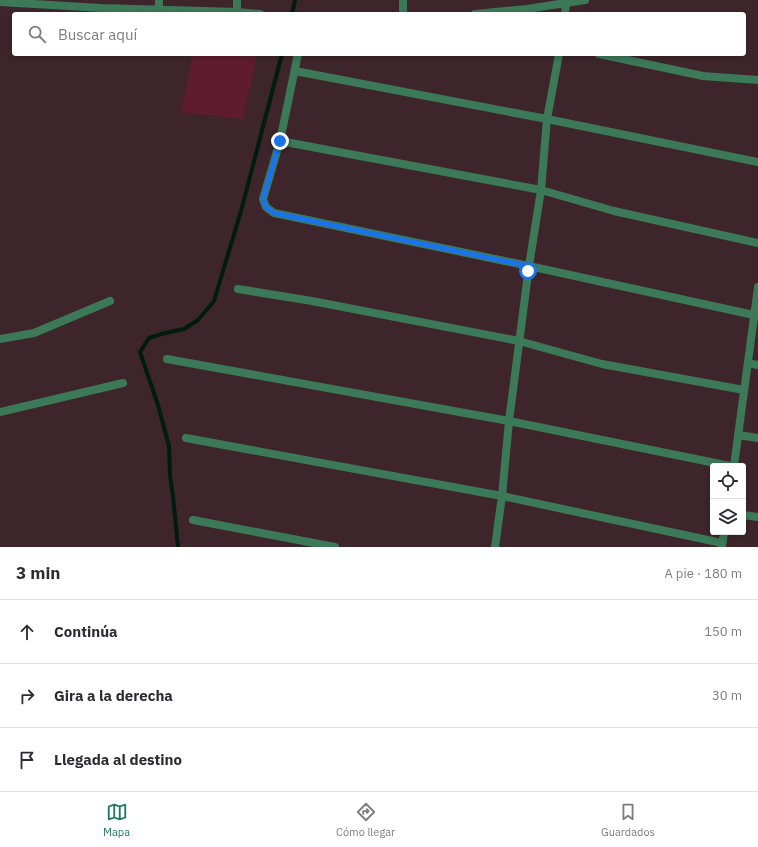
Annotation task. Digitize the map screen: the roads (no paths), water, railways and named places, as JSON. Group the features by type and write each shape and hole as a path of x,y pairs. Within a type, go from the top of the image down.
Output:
{"street":[{"path":"158,10 159,0"},
{"path":"0,2 84,4 158,10 237,12 237,0"},
{"path":"403,0 403,12"},
{"path":"496,12 527,9 566,1 585,0"},
{"path":"565,12 566,1"},
{"path":"298,56 280,141 263,199 266,207 274,213 754,315"},
{"path":"495,547 528,266 541,190 547,119 560,56"},
{"path":"608,56 703,76 758,80"},
{"path":"295,70 758,162"},
{"path":"280,141 541,190 614,210 758,243"},
{"path":"238,289 312,301 519,341 602,364 744,390"},
{"path":"734,463 758,290"},
{"path":"0,339 34,333 110,301"},
{"path":"167,359 509,421 715,463"},
{"path":"748,363 758,365"},
{"path":"0,412 123,383"},
{"path":"738,434 758,438"},
{"path":"186,438 502,496 722,545 724,535"},
{"path":"746,515 758,517"},
{"path":"193,520 335,547"}],"waterway":[{"path":"292,12 295,0"},
{"path":"178,547 170,476 169,446 158,405 140,352 149,338 184,329 198,320 214,301 241,211 281,56"}]}
